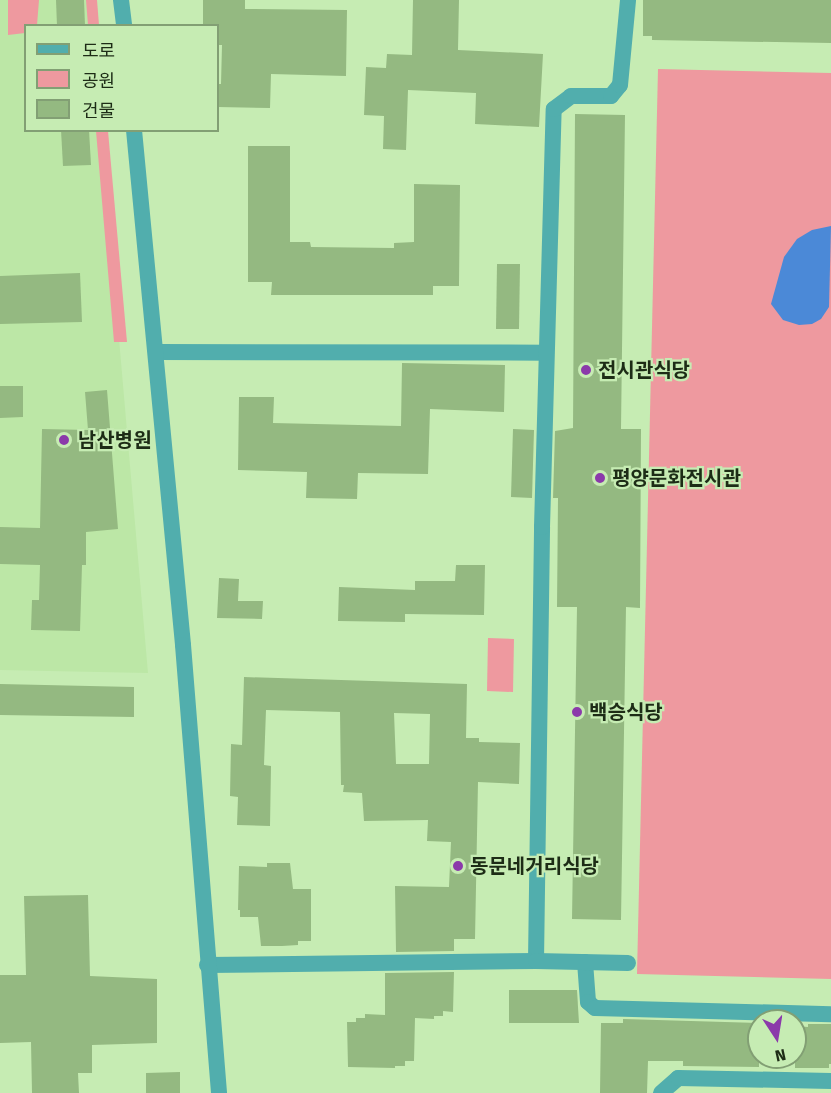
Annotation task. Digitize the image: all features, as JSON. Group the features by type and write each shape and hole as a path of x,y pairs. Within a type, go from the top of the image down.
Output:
{"street":[{"path":"121,0 124,24"},
{"path":"536,961 546,352 554,109 571,96 612,96 620,85 628,0"},
{"path":"134,132 183,645 219,1093"},
{"path":"156,352 546,352"},
{"path":"207,965 536,961 628,963"},
{"path":"585,962 588,1002 595,1008 831,1014"},
{"path":"661,1093 678,1078 831,1081"}],"shaded area":[{"name":"남산병원","path":"0,0 89,0 91,24 24,24 24,132 101,132 148,673 0,670"}],"green space":[{"path":"8,0 39,0 37,24 24,24 24,33 8,35"},
{"path":"86,0 97,0 99,24 88,24"},
{"path":"658,69 831,73 831,979 637,974"},
{"path":"96,132 108,132 127,342 114,342"},
{"path":"488,638 514,639 513,692 487,691"}],"water":[{"path":"831,226 829,307 821,319 812,324 799,325 783,320 771,304 784,257 797,239 812,230"}],"building":[{"path":"56,0 84,0 85,24 57,24"},
{"path":"203,0 245,0 245,9 347,10 346,76 271,74 270,108 219,107 222,45 219,45 219,24 203,24"},
{"path":"413,0 459,0 458,50 543,54 539,127 475,124 476,93 408,90 406,150 383,149 384,116 364,115 366,67 386,68 387,54 412,55"},
{"path":"643,0 831,0 831,43 652,40 652,36 643,36"},
{"path":"575,114 625,115 621,429 641,429 640,608 626,607 621,920 572,919 577,607 557,607 558,498 553,498 555,431 573,428"},
{"path":"61,132 89,132 91,165 63,166"},
{"path":"248,146 290,146 290,242 310,242 311,247 394,248 394,243 414,242 414,184 460,185 459,286 433,286 433,295 271,295 272,282 248,282"},
{"path":"497,264 520,264 519,329 496,329"},
{"path":"80,273 82,322 0,324 0,276"},
{"path":"402,363 505,365 504,412 430,409 428,474 358,473 357,499 306,498 307,472 238,470 239,397 274,397 273,423 401,426"},
{"path":"0,386 23,386 23,417 0,418"},
{"path":"107,390 118,529 86,532 86,565 82,565 80,631 31,630 32,600 39,600 40,565 0,564 0,527 40,528 42,429 88,430 85,392"},
{"path":"513,429 534,430 532,498 511,497"},
{"path":"456,565 485,565 484,615 405,614 405,622 338,621 339,587 415,590 415,581 455,581"},
{"path":"219,578 239,579 238,601 263,601 262,619 217,618"},
{"path":"244,677 467,684 466,738 479,738 479,742 520,743 519,784 478,782 475,939 454,939 454,951 396,952 395,886 449,887 451,842 427,841 428,820 364,821 362,793 343,792 344,785 341,785 340,712 266,710 264,765 271,766 270,826 237,825 238,797 230,796 231,744 242,745","holes":["394,713 430,714 429,764 396,764"]},
{"path":"0,684 134,687 134,717 0,715"},
{"path":"267,863 290,863 293,889 311,889 311,941 298,941 298,945 261,946 258,917 240,917 240,910 238,910 239,866 267,867"},
{"path":"88,895 90,976 157,979 157,1043 92,1045 92,1073 78,1073 79,1093 32,1093 31,1042 0,1043 0,975 26,975 24,896"},
{"path":"454,972 453,1012 443,1011 443,1016 434,1016 434,1019 415,1018 414,1061 405,1061 405,1066 395,1066 395,1068 348,1067 347,1022 356,1022 356,1018 365,1018 365,1014 385,1015 385,973"},
{"path":"509,990 577,990 579,1023 509,1023"},
{"path":"623,1019 747,1023 747,1067 683,1066 683,1061 648,1061 647,1093 600,1093 601,1023 623,1023"},
{"path":"808,1024 831,1024 831,1064 829,1068 807,1068"},
{"path":"180,1072 180,1093 146,1093 146,1073"}],"place":[{"name":"전시관식당","path":"586,370"},
{"name":"남산병원","path":"64,440"},
{"name":"평양문화전시관","path":"600,478"},
{"name":"백승식당","path":"577,712"},
{"name":"동문네거리식당","path":"458,866"}]}
